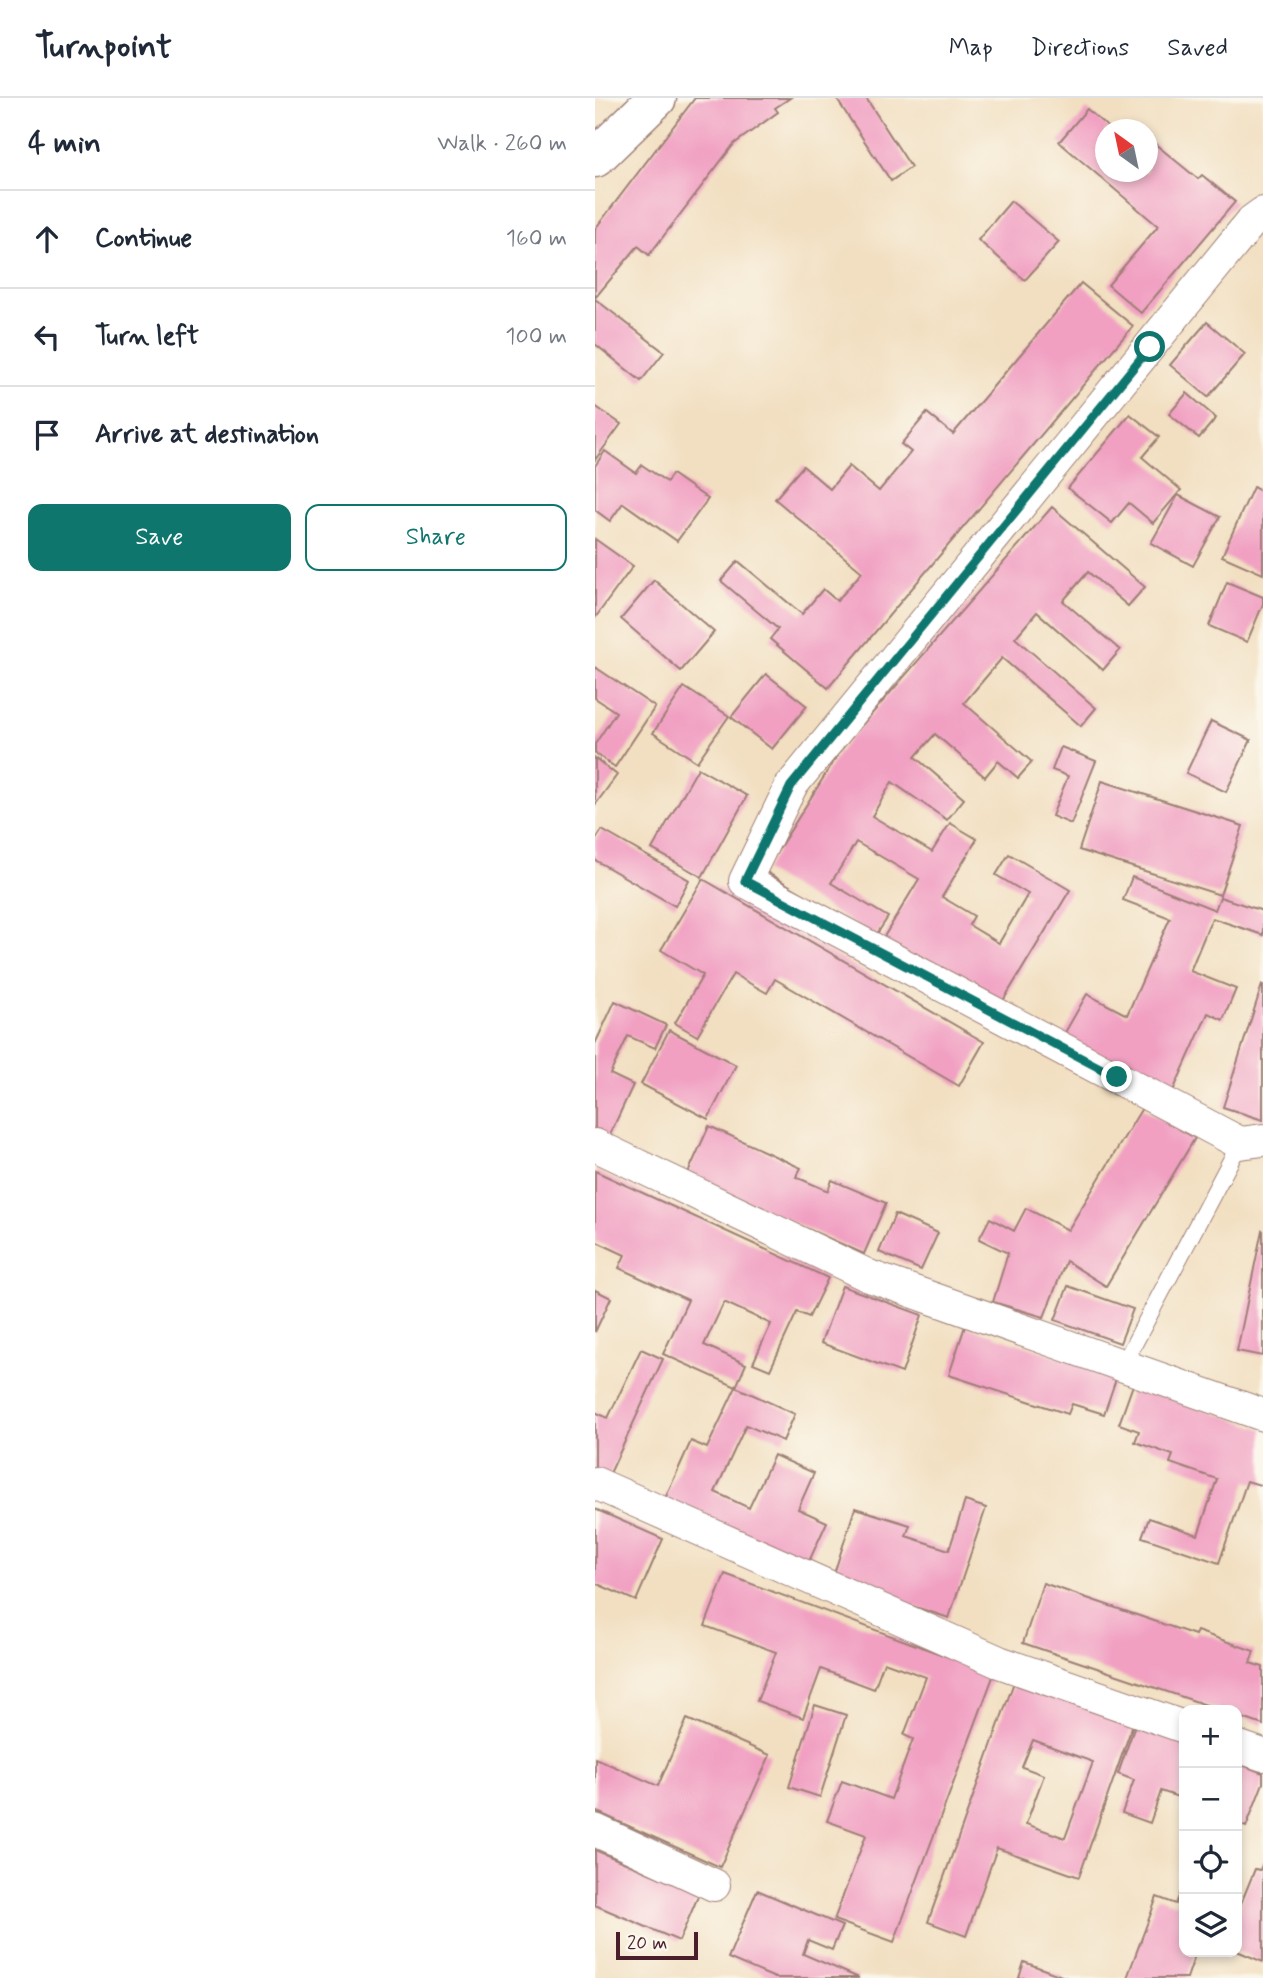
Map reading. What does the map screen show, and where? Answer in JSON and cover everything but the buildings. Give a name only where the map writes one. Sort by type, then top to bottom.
[{"type":"street","points":[[595,158],[657,98]]},
{"type":"street","points":[[1252,1142],[745,881],[791,786],[1252,221],[1263,213]]},
{"type":"street","points":[[595,1145],[869,1276],[1263,1415]]},
{"type":"street","points":[[595,1483],[999,1662],[1179,1725]]},
{"type":"street","points":[[1242,1748],[1263,1755]]},
{"type":"street","points":[[595,1830],[714,1885]]},
{"type":"lane","points":[[1123,1365],[1252,1142]]},
{"type":"route","points":[[1117,1077],[745,881],[791,786],[1150,347]]}]
